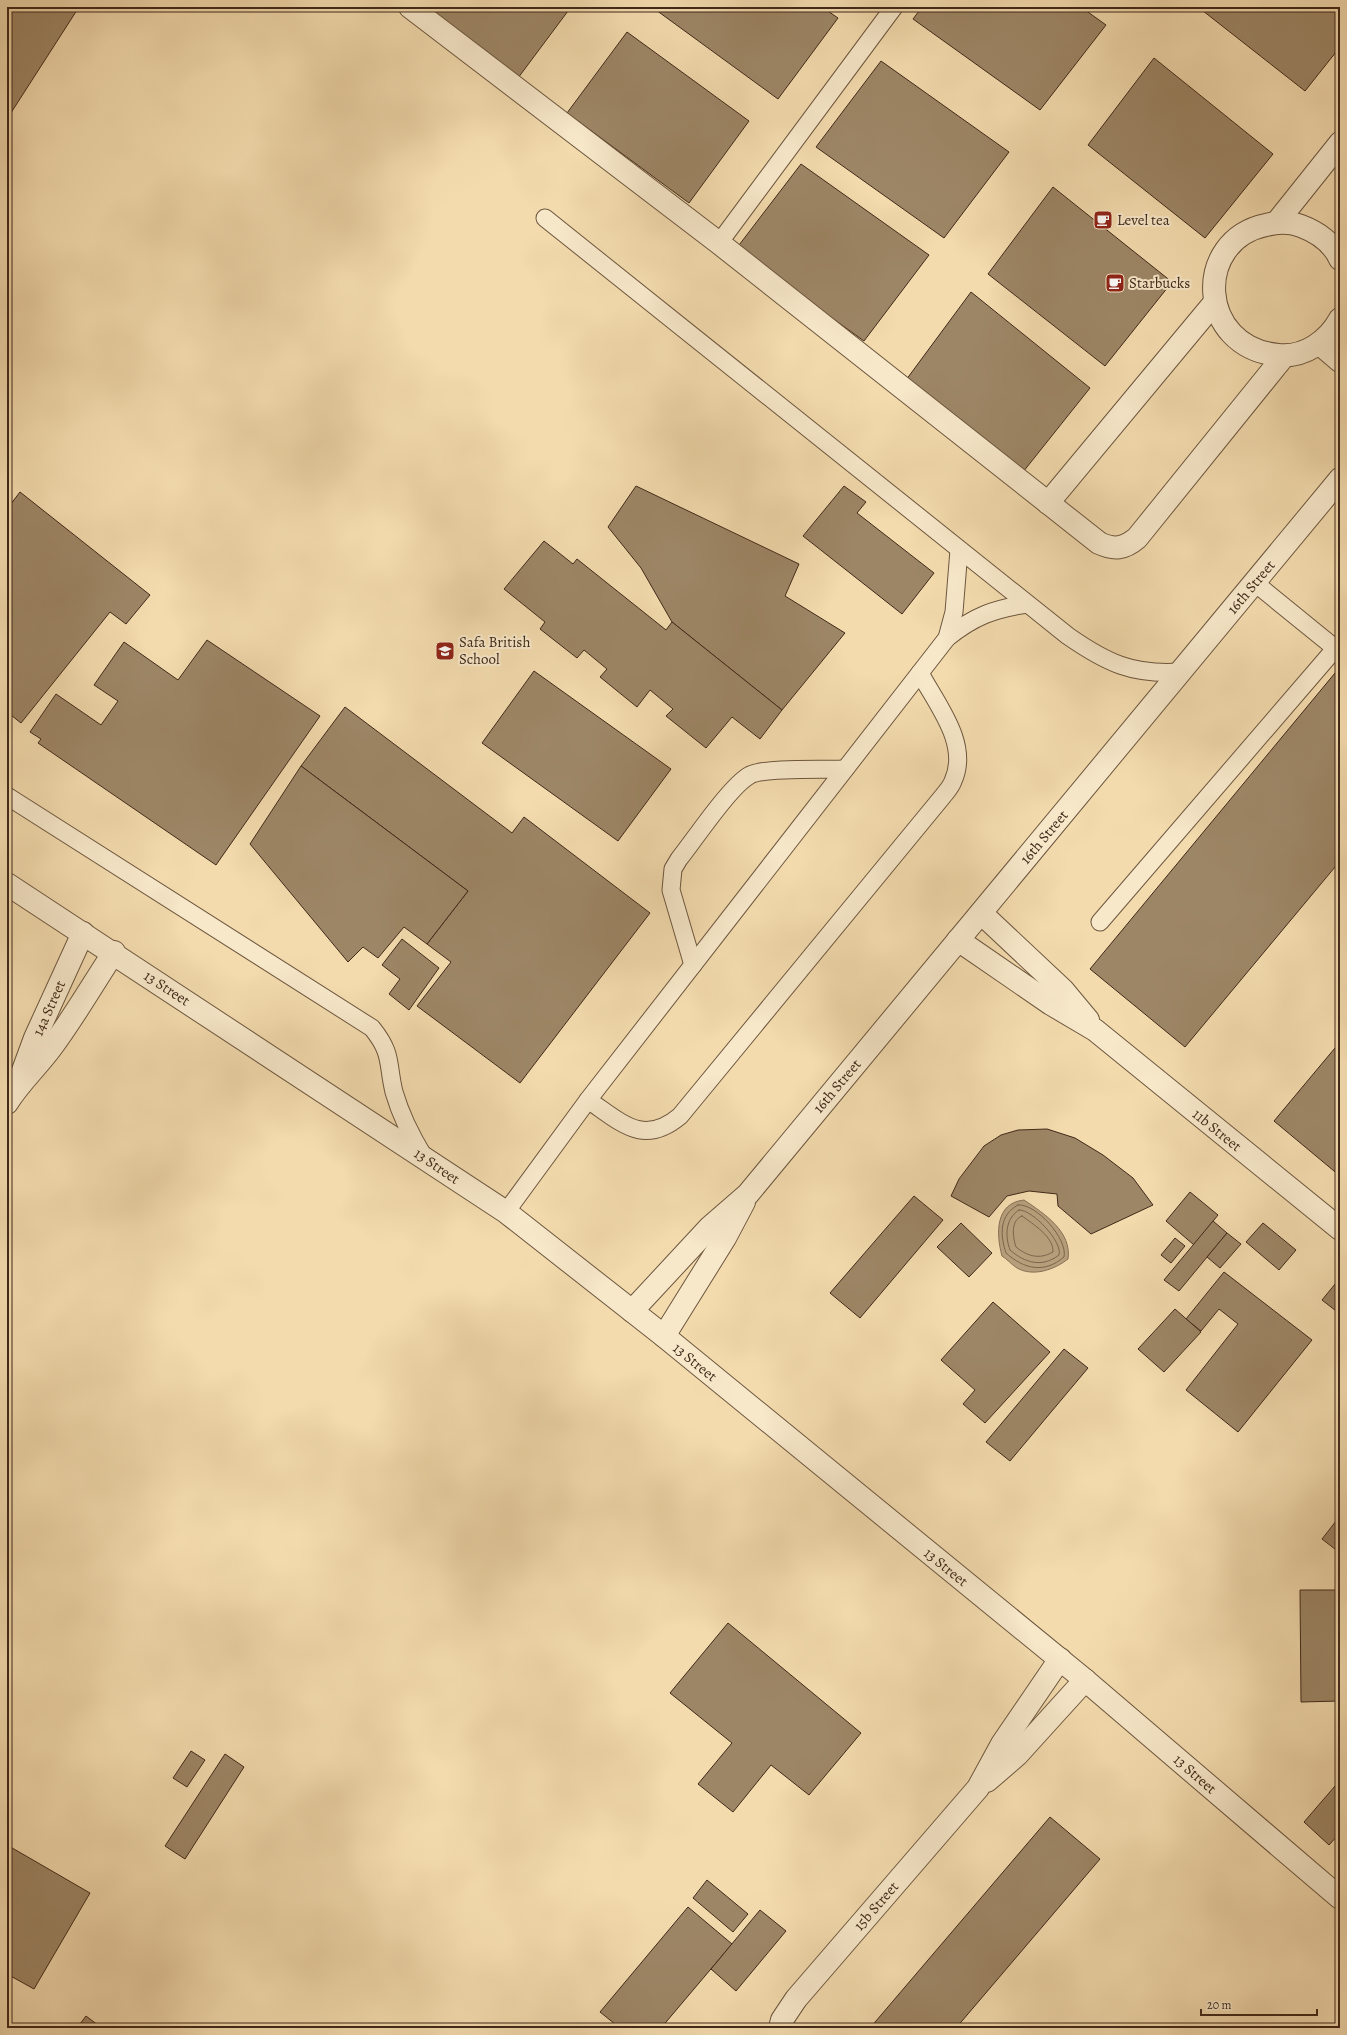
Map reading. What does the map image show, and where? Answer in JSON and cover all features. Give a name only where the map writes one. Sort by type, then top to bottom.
[{"type":"street","points":[[410,7],[719,243],[1099,543],[1114,548],[1129,545],[1137,538],[1284,356]]},
{"type":"street","points":[[1277,222],[1340,144]]},
{"type":"street","points":[[1340,259],[1326,240],[1312,230],[1296,224],[1277,222],[1259,226],[1242,235],[1228,248],[1218,265],[1214,284],[1215,302],[1221,320],[1232,336],[1242,343],[1265,354],[1284,356],[1303,352],[1320,344],[1334,331],[1340,319]]},
{"type":"street","points":[[1048,503],[1215,302]]},
{"type":"street","points":[[1320,344],[1340,361]]},
{"type":"street","name":"16th Street","points":[[632,1311],[710,1227],[748,1194],[1340,479]]},
{"type":"street","name":"13 Street","points":[[7,884],[114,952],[506,1212],[664,1336],[1060,1659],[1340,1898]]},
{"type":"street","name":"11b Street","points":[[981,913],[1063,990],[1095,1030]]},
{"type":"street","name":"14a Street","points":[[13,1094],[35,1038],[83,933]]},
{"type":"street","name":"11b Street","points":[[958,940],[1051,1004],[1095,1030],[1340,1230]]},
{"type":"street","name":"14a Street","points":[[13,1094],[52,1046],[114,952]]},
{"type":"street","name":"16th Street","points":[[664,1336],[725,1238],[748,1194]]},
{"type":"street","name":"15b Street","points":[[780,2028],[782,2020],[796,1999],[978,1788],[1002,1744],[1060,1659]]},
{"type":"street","name":"15b Street","points":[[978,1788],[998,1773],[1017,1755],[1085,1680]]},
{"type":"lane","points":[[719,243],[894,7]]},
{"type":"lane","points":[[545,218],[1068,636],[1090,651],[1112,662],[1134,670],[1157,673],[1180,672]]},
{"type":"lane","points":[[947,638],[954,612],[959,550]]},
{"type":"lane","points":[[1100,922],[1338,645],[1255,583]]},
{"type":"lane","points":[[506,1212],[588,1100],[947,638],[964,624],[983,614],[1027,604]]},
{"type":"lane","points":[[588,1100],[630,1127],[643,1131],[657,1130],[675,1120],[943,796],[953,782],[958,765],[958,747],[951,730],[920,673]]},
{"type":"lane","points":[[693,965],[671,890],[673,869],[688,848],[734,789],[751,775],[762,771],[845,770]]},
{"type":"lane","points":[[7,796],[372,1028],[382,1041],[389,1056],[394,1090],[400,1108],[408,1131],[424,1157]]},
{"type":"water","points":[[1024,1200],[1048,1218],[1066,1240],[1068,1259],[1050,1269],[1036,1272],[1023,1271],[1002,1256],[999,1229],[1003,1213],[1007,1207],[1014,1202]]},
{"type":"building","points":[[7,7],[79,7],[7,119]]},
{"type":"building","points":[[422,7],[571,7],[518,78]]},
{"type":"building","points":[[658,7],[822,7],[838,18],[778,99],[656,10]]},
{"type":"building","points":[[922,7],[1081,7],[1106,25],[1040,110],[913,19]]},
{"type":"building","points":[[1198,7],[1340,7],[1340,47],[1305,91]]},
{"type":"building","points":[[627,32],[749,121],[689,203],[567,113]]},
{"type":"building","points":[[1154,58],[1273,154],[1205,238],[1088,145]]},
{"type":"building","points":[[881,61],[1009,152],[944,238],[816,147]]},
{"type":"building","points":[[801,164],[929,255],[864,341],[736,249]]},
{"type":"building","points":[[1053,187],[1172,282],[1105,366],[988,274]]},
{"type":"building","points":[[971,292],[1090,388],[1023,472],[906,380]]},
{"type":"building","points":[[636,486],[799,564],[785,596],[845,633],[782,710],[672,622],[641,568],[608,527]]},
{"type":"building","points":[[844,486],[866,502],[857,513],[934,573],[902,614],[803,536]]},
{"type":"building","points":[[20,492],[150,595],[126,624],[110,612],[21,723],[7,712],[7,509]]},
{"type":"building","points":[[544,541],[573,564],[577,559],[666,630],[672,622],[782,710],[760,739],[732,717],[706,748],[666,716],[673,709],[650,690],[637,707],[600,677],[607,669],[584,650],[577,658],[540,629],[545,622],[504,589]]},
{"type":"building","points":[[207,640],[320,716],[216,865],[38,743],[41,739],[30,732],[56,694],[101,725],[118,701],[94,685],[124,642],[178,680]]},
{"type":"building","points":[[1340,667],[1340,861],[1185,1047],[1090,969]]},
{"type":"building","points":[[534,671],[671,769],[618,841],[482,743]]},
{"type":"building","points":[[345,707],[512,833],[524,817],[650,913],[520,1083],[417,1006],[451,962],[427,944],[468,891],[301,766]]},
{"type":"building","points":[[301,766],[468,891],[427,944],[404,927],[378,958],[363,947],[348,962],[250,844]]},
{"type":"building","points":[[402,939],[439,968],[409,1010],[389,994],[400,979],[382,965]]},
{"type":"building","points":[[1340,1042],[1340,1176],[1274,1121]]},
{"type":"building","points":[[1047,1129],[1075,1138],[1103,1155],[1133,1178],[1153,1205],[1091,1234],[1058,1206],[1057,1194],[1029,1191],[1007,1196],[989,1217],[951,1196],[959,1179],[984,1146],[1001,1135],[1018,1130]]},
{"type":"building","points":[[1190,1192],[1218,1215],[1194,1245],[1166,1221]]},
{"type":"building","points":[[914,1196],[943,1220],[860,1318],[830,1293]]},
{"type":"building","points":[[1213,1221],[1227,1233],[1179,1291],[1164,1280]]},
{"type":"building","points":[[961,1223],[992,1253],[969,1277],[937,1247]]},
{"type":"building","points":[[1263,1223],[1296,1250],[1279,1270],[1246,1242]]},
{"type":"building","points":[[1227,1233],[1241,1244],[1220,1268],[1207,1257]]},
{"type":"building","points":[[1175,1238],[1185,1246],[1171,1263],[1161,1255]]},
{"type":"building","points":[[1224,1272],[1312,1340],[1238,1432],[1186,1390],[1238,1324],[1219,1309],[1201,1331],[1186,1319]]},
{"type":"building","points":[[1340,1278],[1340,1314],[1322,1300]]},
{"type":"building","points":[[993,1302],[1050,1352],[985,1423],[963,1404],[975,1390],[941,1360]]},
{"type":"building","points":[[1175,1309],[1201,1332],[1164,1372],[1138,1349]]},
{"type":"building","points":[[1064,1349],[1088,1368],[1010,1461],[986,1442]]},
{"type":"building","points":[[1340,1516],[1340,1553],[1322,1539]]},
{"type":"building","points":[[1300,1590],[1340,1590],[1340,1701],[1301,1702]]},
{"type":"building","points":[[728,1623],[861,1733],[809,1795],[771,1765],[733,1812],[698,1784],[732,1743],[670,1693]]},
{"type":"building","points":[[191,1751],[205,1760],[187,1787],[173,1778]]},
{"type":"building","points":[[225,1754],[244,1767],[185,1859],[165,1846]]},
{"type":"building","points":[[1335,1786],[1340,1791],[1340,1833],[1329,1845],[1304,1822]]},
{"type":"building","points":[[1050,1817],[1100,1859],[956,2028],[870,2028]]},
{"type":"building","points":[[7,1845],[90,1893],[34,1989],[7,1974]]},
{"type":"building","points":[[707,1880],[748,1914],[733,1932],[693,1898]]},
{"type":"building","points":[[688,1907],[732,1944],[661,2028],[620,2028],[600,2012]]},
{"type":"building","points":[[760,1910],[786,1931],[736,1991],[711,1969]]},
{"type":"building","points":[[86,2016],[102,2028],[77,2028]]},
{"type":"place","name":"Level tea","points":[[1103,220]]},
{"type":"place","name":"Starbucks","points":[[1115,283]]},
{"type":"place","name":"Safa British School","points":[[445,651]]}]
